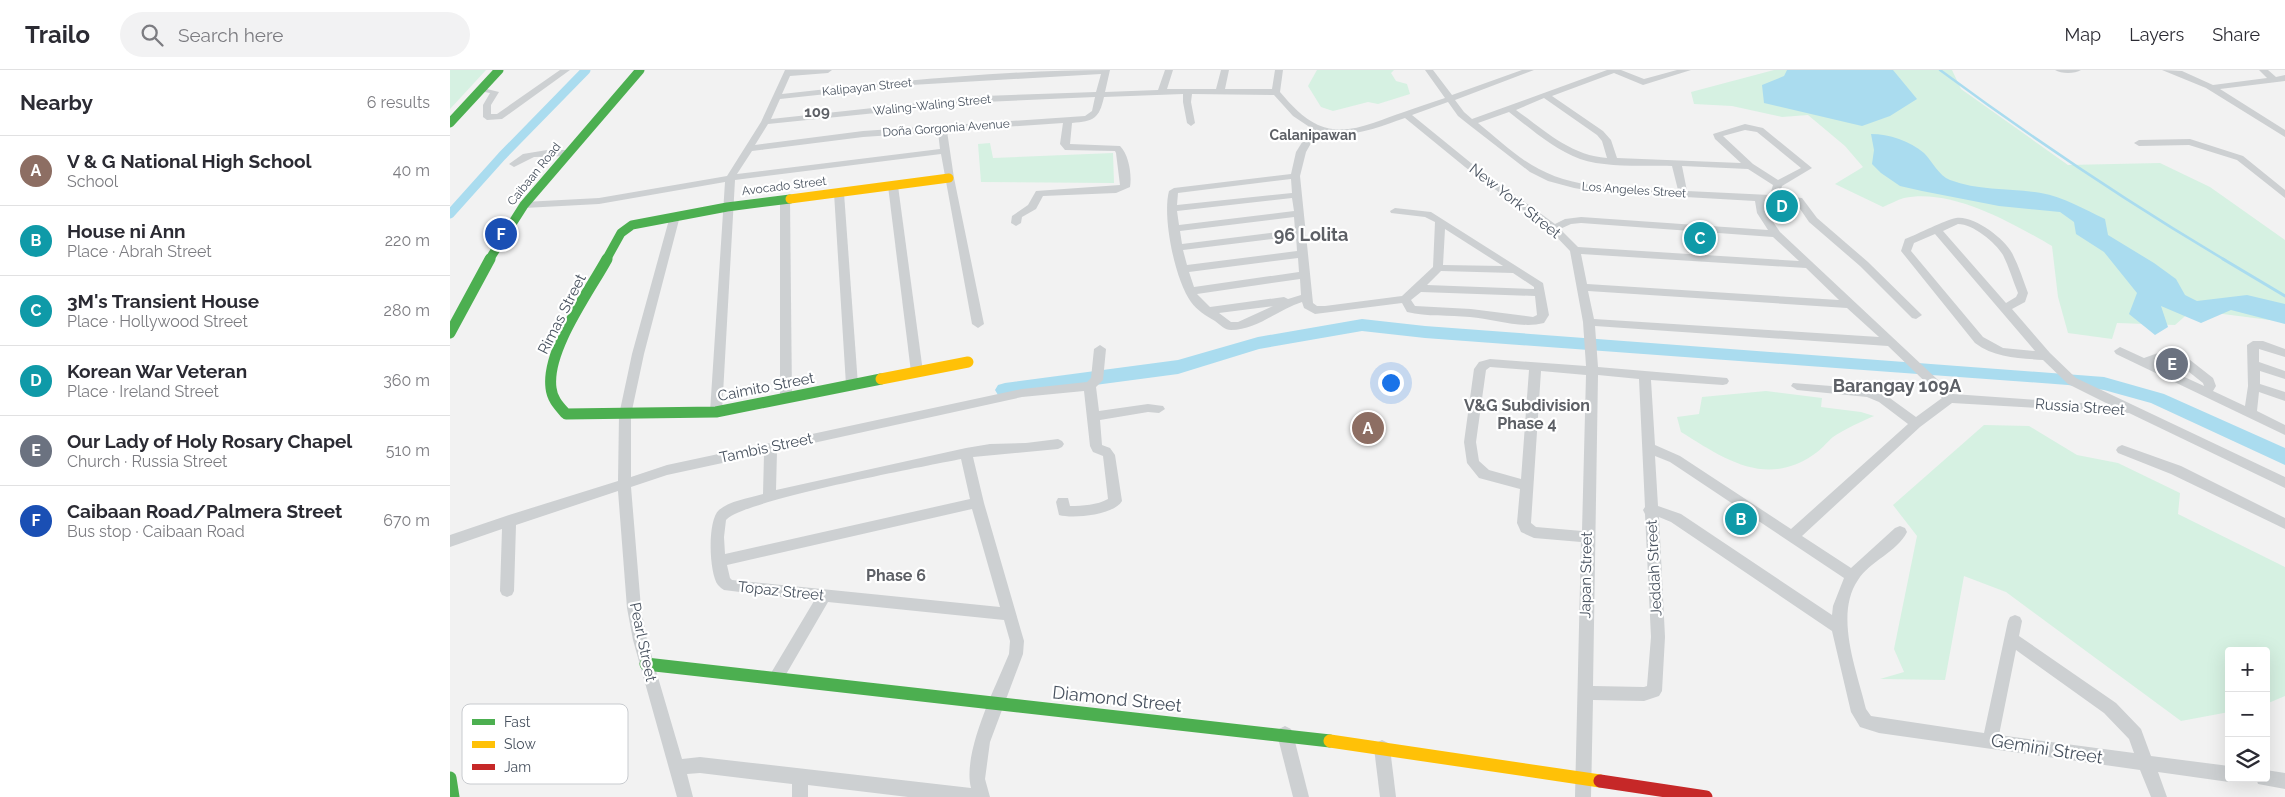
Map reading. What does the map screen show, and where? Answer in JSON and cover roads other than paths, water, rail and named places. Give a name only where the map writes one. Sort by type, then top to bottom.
[{"type":"main road","points":[[450,123],[499,70]]},
{"type":"main road","name":"Caibaan Road","points":[[450,333],[482,272],[524,205],[640,70]]},
{"type":"main road","name":"Avocado Street","points":[[625,229],[632,225],[727,206],[949,178]]},
{"type":"main road","name":"Rimas Street","points":[[566,414],[559,410],[555,404],[551,374],[552,362],[625,229]]},
{"type":"main road","name":"Caimito Street","points":[[566,414],[625,415],[716,412],[968,362]]},
{"type":"main road","name":"Diamond Street","points":[[646,664],[997,704],[1285,734],[1706,797]]},
{"type":"main road","points":[[450,778],[453,797]]},
{"type":"street","points":[[482,89],[495,92],[487,105],[487,117],[499,118],[566,70]]},
{"type":"street","points":[[716,412],[730,178],[751,148],[788,72],[828,70]]},
{"type":"street","name":"Doña Gorgonia Avenue","points":[[751,148],[863,134],[1087,119],[1094,116],[1106,70]]},
{"type":"street","name":"Kalipayan Street","points":[[777,97],[911,82],[1106,70]]},
{"type":"street","points":[[1162,92],[1169,70]]},
{"type":"street","points":[[1220,91],[1225,70]]},
{"type":"street","points":[[1279,70],[1276,92],[1315,128],[1347,133],[1530,70]]},
{"type":"street","name":"Los Angeles Street","points":[[1429,70],[1448,98],[1471,122],[1533,170],[1551,179],[1598,189],[1800,200],[1813,220],[1852,252],[1916,315]]},
{"type":"street","points":[[1496,70],[1508,78]]},
{"type":"street","points":[[1471,122],[1615,70],[1643,82],[1688,70]]},
{"type":"street","points":[[2060,70],[2077,70]]},
{"type":"street","points":[[2166,70],[2176,71],[2210,88],[2284,133]]},
{"type":"street","points":[[2263,70],[2275,80]]},
{"type":"street","points":[[2210,88],[2285,78]]},
{"type":"street","points":[[1188,91],[1187,102],[1191,123]]},
{"type":"street","name":"Waling-Waling Street","points":[[765,122],[984,98],[1188,91],[1276,92]]},
{"type":"street","points":[[1545,95],[1600,133],[1606,140],[1613,161]]},
{"type":"street","points":[[1510,109],[1570,152],[1588,159],[1677,165],[1750,166]]},
{"type":"street","name":"New York Street","points":[[1405,114],[1468,165],[1554,228],[1575,250],[1583,286],[1591,344],[1591,370]]},
{"type":"street","points":[[1016,223],[1017,216],[1032,207],[1039,193],[1116,190],[1125,186],[1124,160],[1120,150],[1068,148],[1065,144],[1068,120]]},
{"type":"street","points":[[2265,122],[2285,122]]},
{"type":"street","points":[[1774,198],[1778,184],[1807,168],[1753,126],[1718,134],[1718,137],[1750,166],[1778,184]]},
{"type":"street","points":[[942,128],[944,151],[978,324]]},
{"type":"street","points":[[1315,128],[1301,152],[1295,176],[1308,305],[1315,310],[1325,310],[1405,299],[1420,288],[1438,268],[1440,221]]},
{"type":"street","points":[[2139,142],[2190,142],[2240,158],[2285,195]]},
{"type":"street","points":[[524,205],[599,201],[730,178],[944,151]]},
{"type":"street","points":[[514,164],[522,156],[532,153],[569,153]]},
{"type":"street","points":[[1677,165],[1683,193]]},
{"type":"street","points":[[1292,299],[1234,327],[1229,326],[1195,299],[1178,248],[1171,195],[1174,190],[1295,176]]},
{"type":"street","points":[[893,186],[917,372]]},
{"type":"street","points":[[840,193],[852,385]]},
{"type":"street","points":[[1172,209],[1296,195]]},
{"type":"street","points":[[1759,198],[1762,213],[1776,234],[1950,398],[1916,424],[1792,536]]},
{"type":"street","points":[[785,199],[786,398]]},
{"type":"street","points":[[1395,211],[1427,214],[1517,270],[1538,285],[1543,315],[1540,320],[1533,321],[1490,315],[1418,310],[1412,309],[1405,299]]},
{"type":"street","points":[[1175,228],[1299,213]]},
{"type":"street","name":"Pearl Street","points":[[675,216],[638,354],[625,415],[626,463],[624,484],[634,608],[646,664],[685,797]]},
{"type":"street","points":[[1554,228],[1570,221],[1581,220],[1776,234]]},
{"type":"street","points":[[2006,308],[2021,299],[2024,293],[2007,253],[1992,238],[1972,224],[1956,220],[1909,242],[1906,251],[1979,340],[1988,348],[1999,352],[2046,356]]},
{"type":"street","points":[[1937,230],[2046,356],[2072,381],[2132,411]]},
{"type":"street","points":[[1178,248],[1300,232]]},
{"type":"street","points":[[1575,250],[1807,265]]},
{"type":"street","points":[[1184,269],[1302,254]]},
{"type":"street","points":[[1438,268],[1517,270]]},
{"type":"street","points":[[1191,291],[1304,275]]},
{"type":"street","points":[[1583,286],[1849,304]]},
{"type":"street","points":[[1420,288],[1539,293]]},
{"type":"street","points":[[1209,311],[1306,297]]},
{"type":"street","points":[[1588,322],[1890,342]]},
{"type":"street","points":[[2250,414],[2254,386],[2253,345],[2256,344],[2285,353]]},
{"type":"street","points":[[1063,502],[1064,511],[1070,512],[1106,506],[1115,501],[1109,454],[1106,451],[1097,449],[1096,446],[1095,416],[1090,386],[1097,380],[1100,349]]},
{"type":"street","points":[[2120,351],[2285,430]]},
{"type":"street","points":[[2144,362],[2172,352],[2209,381],[2210,386],[2205,393]]},
{"type":"street","points":[[1526,485],[1484,474],[1473,463],[1470,442],[1480,369],[1483,365],[1490,363],[1723,381]]},
{"type":"street","points":[[2254,364],[2285,375]]},
{"type":"street","points":[[1535,366],[1524,517],[1526,528],[1534,532],[1587,537]]},
{"type":"street","name":"Japan Street","points":[[1583,797],[1591,370]]},
{"type":"street","name":"Jeddah Street","points":[[1585,694],[1644,694],[1654,691],[1658,637],[1650,510],[1645,375]]},
{"type":"street","name":"Tambis Street","points":[[450,541],[509,520],[667,470],[1022,394],[1090,386]]},
{"type":"street","points":[[1797,386],[1868,393],[1883,399],[1916,424]]},
{"type":"street","points":[[2254,386],[2285,397]]},
{"type":"street","points":[[2095,408],[2098,403],[2096,394]]},
{"type":"street","name":"Russia Street","points":[[1950,398],[2132,411],[2285,483]]},
{"type":"street","points":[[1095,416],[1148,408],[1159,409]]},
{"type":"street","name":"Topaz Street","points":[[1010,614],[729,586],[723,582],[719,561],[718,523],[723,514],[730,509],[769,498],[966,453],[990,449],[1026,448],[1058,444]]},
{"type":"street","points":[[1648,447],[1675,459],[1852,576]]},
{"type":"street","points":[[769,498],[771,448]]},
{"type":"street","points":[[2122,450],[2176,470],[2285,524]]},
{"type":"street","points":[[966,453],[977,503],[1017,641],[1016,654],[982,742],[977,778],[982,797]]},
{"type":"street","points":[[719,561],[977,503]]},
{"type":"street","points":[[1650,510],[1666,513],[1676,518],[1839,627]]},
{"type":"street","points":[[507,591],[509,520]]},
{"type":"street","points":[[1839,627],[1840,606],[1852,576],[1900,532]]},
{"type":"street","points":[[776,678],[824,596]]},
{"type":"street","points":[[1990,740],[2012,640],[2014,621]]},
{"type":"street","name":"Gemini Street","points":[[1839,627],[1855,698],[1859,712],[1866,722],[1879,726],[2225,774]]},
{"type":"street","points":[[2012,640],[2110,708],[2124,720],[2135,734],[2159,797]]},
{"type":"street","points":[[1285,734],[1301,797]]},
{"type":"street","points":[[1382,748],[1388,797]]},
{"type":"street","points":[[676,767],[700,765],[978,797]]},
{"type":"street","points":[[800,777],[800,797]]},
{"type":"street","points":[[2270,779],[2285,781]]},
{"type":"water","points":[[1787,70],[1893,70],[1917,99],[1890,116],[1862,126],[1764,103],[1762,85],[1784,76]]},
{"type":"water","points":[[1871,134],[1892,137],[1912,145],[1924,153],[1946,178],[1961,184],[1984,188],[2030,191],[2057,197],[2073,204],[2105,219],[2108,235],[2176,279],[2185,295],[2197,301],[2247,295],[2285,304],[2285,324],[2231,310],[2201,323],[2161,306],[2168,327],[2155,335],[2129,314],[2137,293],[2104,252],[2076,234],[2074,222],[2060,212],[1999,206],[1900,186],[1881,173],[1872,164],[1874,150]]},
{"type":"waterway","points":[[450,214],[502,156],[586,70]]},
{"type":"waterway","points":[[1940,70],[2080,169],[2225,260]]},
{"type":"waterway","points":[[2223,259],[2285,296]]},
{"type":"waterway","points":[[1005,390],[1178,367],[1258,343],[1362,325],[1425,332],[1911,368]]},
{"type":"waterway","points":[[1924,369],[2064,379]]},
{"type":"waterway","points":[[2075,380],[2131,390],[2157,399],[2208,420],[2285,457]]},
{"type":"place","name":"Korean War Veteran","points":[[1782,206]]},
{"type":"place","name":"Caibaan Road/Palmera Street","points":[[501,234]]},
{"type":"place","name":"3M's Transient House","points":[[1700,238]]},
{"type":"place","name":"Our Lady of Holy Rosary Chapel","points":[[2172,364]]},
{"type":"place","name":"V & G National High School","points":[[1368,428]]},
{"type":"place","name":"House ni Ann","points":[[1741,519]]},
{"type":"district","name":"109","points":[[817,112]]},
{"type":"district","name":"Calanipawan","points":[[1313,135]]},
{"type":"district","name":"96 Lolita","points":[[1311,235]]},
{"type":"district","name":"Barangay 109A","points":[[1897,386]]},
{"type":"district","name":"V&G Subdivision Phase 4","points":[[1527,414]]},
{"type":"district","name":"Phase 6","points":[[896,575]]}]
